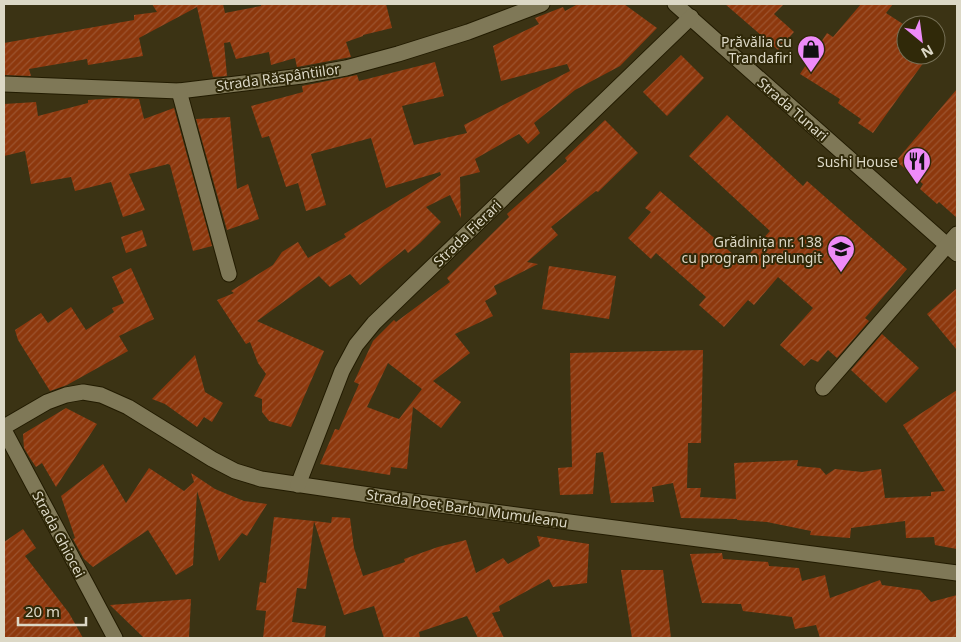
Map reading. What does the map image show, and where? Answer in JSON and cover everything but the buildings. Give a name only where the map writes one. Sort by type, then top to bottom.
[{"type":"street","name":"Strada Răspântiilor","points":[[4,84],[179,91],[302,76],[346,68],[468,32],[542,4]]},
{"type":"street","name":"Strada Tunari","points":[[675,4],[954,244]]},
{"type":"street","name":"Strada Fierari","points":[[298,485],[342,371],[356,345],[374,322],[691,17]]},
{"type":"street","points":[[179,91],[229,274]]},
{"type":"street","points":[[823,388],[954,244]]},
{"type":"street","name":"Strada Poet Barbu Mumuleanu","points":[[4,428],[47,402],[66,395],[83,392],[101,394],[128,407],[234,471],[261,479],[957,573]]},
{"type":"street","name":"Strada Ghiocei","points":[[4,428],[115,638]]},
{"type":"place","name":"Prăvălia cu Trandafiri","points":[[811,73]]},
{"type":"place","name":"Sushi House","points":[[917,185]]},
{"type":"place","name":"Grădinița nr. 138 cu program prelungit","points":[[841,273]]}]
